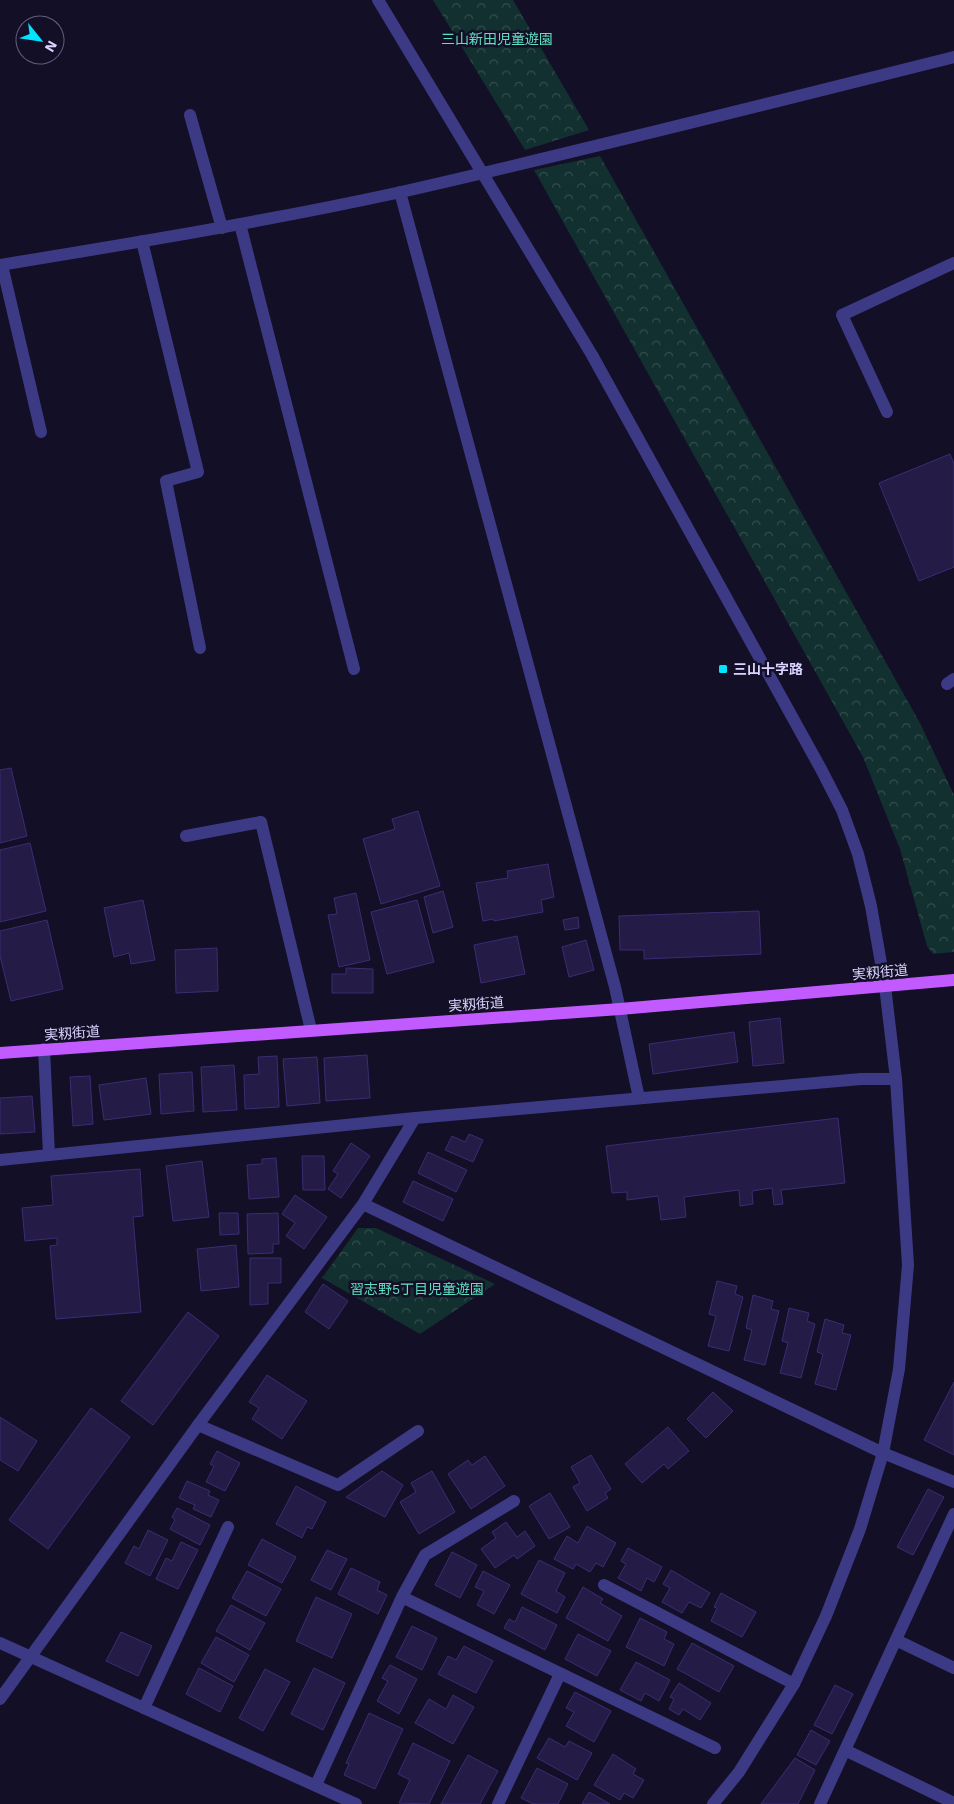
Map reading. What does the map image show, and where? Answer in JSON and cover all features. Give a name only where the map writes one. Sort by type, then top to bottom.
[{"type":"main road","name":"実籾街道","points":[[0,1053],[620,1009],[954,980]]},
{"type":"street","points":[[378,0],[592,355],[709,564],[838,802],[858,854],[871,906],[885,986],[896,1079],[908,1265],[899,1368],[883,1453],[860,1529],[826,1616],[794,1684],[739,1772],[713,1804]]},
{"type":"street","points":[[41,432],[1,265],[222,228],[400,192],[954,57]]},
{"type":"street","points":[[190,115],[222,228]]},
{"type":"street","points":[[400,192],[620,1009],[640,1098]]},
{"type":"street","points":[[240,224],[354,669]]},
{"type":"street","points":[[142,241],[198,472],[166,481],[200,648]]},
{"type":"street","points":[[887,412],[842,315],[954,263]]},
{"type":"street","points":[[186,836],[261,822],[311,1030]]},
{"type":"street","points":[[44,1050],[49,1155]]},
{"type":"street","points":[[0,1160],[415,1118],[861,1079],[896,1079]]},
{"type":"street","points":[[0,1699],[198,1425],[363,1204],[415,1118]]},
{"type":"street","points":[[363,1204],[883,1453],[954,1482]]},
{"type":"street","points":[[198,1425],[338,1485],[418,1432]]},
{"type":"street","points":[[316,1785],[402,1597],[425,1555],[514,1501]]},
{"type":"street","points":[[820,1804],[954,1514]]},
{"type":"street","points":[[144,1708],[228,1527]]},
{"type":"street","points":[[604,1585],[794,1684]]},
{"type":"street","points":[[402,1597],[715,1748]]},
{"type":"street","points":[[896,1640],[954,1668]]},
{"type":"street","points":[[0,1643],[356,1804]]},
{"type":"street","points":[[498,1804],[560,1674]]},
{"type":"street","points":[[845,1750],[954,1803]]},
{"type":"green space","name":"三山新田児童遊園","points":[[433,0],[513,0],[589,130],[525,150]]},
{"type":"green space","points":[[600,156],[920,723],[954,795],[954,952],[933,954],[927,946],[900,849],[863,757],[534,170]]},
{"type":"green space","name":"習志野5丁目児童遊園","points":[[358,1228],[376,1228],[495,1284],[420,1334],[322,1278]]},
{"type":"building","points":[[950,454],[954,464],[954,567],[919,581],[879,483]]},
{"type":"building","points":[[11,768],[27,836],[0,843],[0,770]]},
{"type":"building","points":[[418,811],[440,886],[381,904],[363,839],[395,829],[392,819]]},
{"type":"building","points":[[30,843],[46,911],[0,922],[0,850]]},
{"type":"building","points":[[548,864],[554,897],[541,900],[543,912],[494,921],[493,919],[483,921],[476,883],[508,878],[507,871]]},
{"type":"building","points":[[443,891],[453,927],[433,933],[424,897]]},
{"type":"building","points":[[356,893],[370,960],[339,967],[328,915],[337,914],[334,898]]},
{"type":"building","points":[[143,900],[155,960],[131,964],[129,953],[114,957],[104,908]]},
{"type":"building","points":[[417,900],[434,962],[387,974],[371,912]]},
{"type":"building","points":[[759,911],[761,954],[644,959],[644,950],[620,950],[619,916]]},
{"type":"building","points":[[578,917],[579,928],[565,930],[563,920]]},
{"type":"building","points":[[47,920],[63,989],[11,1001],[0,956],[0,931]]},
{"type":"building","points":[[517,936],[525,974],[481,983],[474,945]]},
{"type":"building","points":[[586,940],[594,970],[569,977],[562,947]]},
{"type":"building","points":[[217,948],[218,991],[176,993],[175,950]]},
{"type":"building","points":[[346,968],[373,969],[373,993],[332,993],[332,974],[346,974]]},
{"type":"building","points":[[780,1018],[784,1063],[753,1066],[749,1022]]},
{"type":"building","points":[[734,1032],[738,1062],[653,1074],[649,1044]]},
{"type":"building","points":[[367,1055],[370,1098],[326,1101],[324,1058]]},
{"type":"building","points":[[277,1056],[279,1107],[245,1109],[244,1075],[259,1074],[258,1057]]},
{"type":"building","points":[[317,1057],[320,1103],[287,1106],[283,1059]]},
{"type":"building","points":[[234,1065],[237,1110],[203,1112],[201,1067]]},
{"type":"building","points":[[192,1072],[194,1111],[161,1114],[159,1074]]},
{"type":"building","points":[[90,1076],[93,1124],[73,1126],[70,1077]]},
{"type":"building","points":[[146,1078],[151,1114],[104,1120],[99,1085]]},
{"type":"building","points":[[32,1096],[35,1132],[0,1134],[0,1098]]},
{"type":"building","points":[[838,1118],[845,1183],[781,1190],[783,1204],[774,1205],[772,1188],[752,1191],[753,1204],[740,1206],[739,1190],[684,1197],[686,1217],[661,1220],[658,1196],[627,1200],[627,1192],[612,1193],[606,1146]]},
{"type":"building","points":[[469,1134],[483,1140],[473,1162],[445,1150],[452,1136],[465,1142]]},
{"type":"building","points":[[351,1143],[370,1156],[341,1198],[328,1189],[338,1174],[333,1171]]},
{"type":"building","points":[[428,1152],[467,1170],[456,1192],[418,1173]]},
{"type":"building","points":[[302,1156],[324,1156],[325,1190],[303,1190]]},
{"type":"building","points":[[276,1158],[279,1197],[249,1199],[247,1165],[262,1164],[262,1159]]},
{"type":"building","points":[[202,1161],[209,1217],[173,1221],[166,1166]]},
{"type":"building","points":[[140,1169],[143,1216],[133,1217],[141,1312],[56,1319],[50,1246],[57,1245],[57,1238],[25,1241],[22,1208],[53,1205],[51,1176]]},
{"type":"building","points":[[413,1181],[453,1199],[443,1221],[403,1202]]},
{"type":"building","points":[[295,1195],[327,1217],[304,1249],[286,1236],[295,1223],[282,1214]]},
{"type":"building","points":[[219,1213],[238,1213],[239,1234],[220,1235]]},
{"type":"building","points":[[278,1213],[279,1244],[273,1244],[273,1253],[248,1254],[247,1214]]},
{"type":"building","points":[[236,1245],[239,1287],[201,1291],[197,1249]]},
{"type":"building","points":[[250,1258],[281,1258],[281,1283],[268,1283],[268,1304],[250,1305]]},
{"type":"building","points":[[717,1281],[737,1286],[735,1294],[743,1297],[729,1351],[708,1346],[716,1316],[709,1314]]},
{"type":"building","points":[[323,1284],[348,1301],[329,1329],[305,1312]]},
{"type":"building","points":[[753,1295],[773,1301],[771,1309],[779,1311],[765,1365],[744,1360],[752,1330],[746,1328]]},
{"type":"building","points":[[789,1308],[809,1313],[807,1321],[815,1324],[801,1378],[780,1373],[788,1343],[782,1341]]},
{"type":"building","points":[[188,1312],[219,1336],[153,1425],[121,1401]]},
{"type":"building","points":[[825,1319],[844,1325],[842,1333],[851,1335],[836,1390],[815,1384],[823,1354],[817,1352]]},
{"type":"building","points":[[267,1375],[307,1401],[282,1439],[252,1419],[259,1408],[249,1402]]},
{"type":"building","points":[[954,1382],[954,1455],[924,1440]]},
{"type":"building","points":[[713,1392],[733,1411],[706,1438],[687,1419]]},
{"type":"building","points":[[91,1408],[130,1437],[48,1549],[9,1520]]},
{"type":"building","points":[[0,1417],[37,1441],[18,1471],[0,1460]]},
{"type":"building","points":[[668,1427],[689,1451],[668,1469],[664,1464],[642,1483],[625,1464]]},
{"type":"building","points":[[217,1451],[240,1463],[225,1491],[206,1482],[214,1466],[210,1464]]},
{"type":"building","points":[[591,1455],[611,1489],[605,1493],[608,1498],[587,1511],[573,1487],[580,1483],[571,1467]]},
{"type":"building","points":[[485,1456],[505,1486],[471,1509],[448,1474],[468,1460],[472,1465]]},
{"type":"building","points":[[382,1471],[403,1485],[385,1517],[346,1497]]},
{"type":"building","points":[[432,1471],[455,1512],[419,1534],[400,1502],[416,1492],[411,1483]]},
{"type":"building","points":[[187,1481],[210,1491],[208,1495],[219,1500],[211,1517],[193,1509],[195,1505],[179,1498]]},
{"type":"building","points":[[296,1486],[326,1502],[312,1529],[307,1527],[302,1538],[276,1524]]},
{"type":"building","points":[[928,1489],[944,1497],[913,1555],[897,1547]]},
{"type":"building","points":[[550,1493],[570,1527],[549,1539],[529,1506]]},
{"type":"building","points":[[177,1508],[210,1525],[200,1545],[170,1529],[175,1520],[172,1517]]},
{"type":"building","points":[[506,1522],[517,1537],[525,1531],[535,1546],[517,1559],[514,1555],[495,1568],[481,1549],[496,1538],[492,1532]]},
{"type":"building","points":[[587,1526],[616,1543],[603,1567],[596,1563],[590,1572],[576,1564],[573,1569],[554,1559],[567,1536],[578,1543]]},
{"type":"building","points":[[148,1530],[168,1540],[150,1576],[125,1563],[134,1546],[139,1549]]},
{"type":"building","points":[[262,1539],[296,1557],[282,1583],[248,1565]]},
{"type":"building","points":[[181,1542],[198,1550],[178,1589],[156,1579],[166,1558],[172,1561]]},
{"type":"building","points":[[628,1548],[662,1567],[654,1582],[647,1578],[641,1591],[618,1578],[626,1564],[621,1561]]},
{"type":"building","points":[[327,1550],[347,1559],[331,1590],[311,1580]]},
{"type":"building","points":[[452,1552],[477,1565],[460,1598],[435,1585]]},
{"type":"building","points":[[539,1560],[565,1573],[556,1591],[565,1597],[557,1613],[521,1594]]},
{"type":"building","points":[[351,1568],[380,1582],[377,1590],[387,1595],[378,1614],[338,1594]]},
{"type":"building","points":[[671,1570],[710,1593],[701,1608],[689,1602],[682,1613],[662,1602],[670,1588],[663,1584]]},
{"type":"building","points":[[247,1571],[281,1589],[266,1616],[232,1598]]},
{"type":"building","points":[[483,1571],[510,1585],[494,1614],[477,1605],[484,1591],[475,1587]]},
{"type":"building","points":[[583,1587],[603,1599],[600,1603],[622,1616],[608,1641],[566,1618]]},
{"type":"building","points":[[721,1593],[756,1612],[742,1637],[711,1621],[717,1608],[714,1607]]},
{"type":"building","points":[[316,1597],[352,1614],[332,1658],[296,1641]]},
{"type":"building","points":[[231,1605],[265,1623],[250,1650],[216,1631]]},
{"type":"building","points":[[522,1607],[557,1625],[545,1650],[504,1628],[509,1619],[515,1622]]},
{"type":"building","points":[[640,1618],[667,1632],[664,1639],[674,1644],[664,1666],[626,1647]]},
{"type":"building","points":[[412,1626],[437,1638],[422,1670],[396,1657]]},
{"type":"building","points":[[121,1632],[152,1646],[138,1676],[106,1661]]},
{"type":"building","points":[[578,1634],[611,1651],[597,1676],[565,1659]]},
{"type":"building","points":[[216,1637],[249,1655],[234,1682],[201,1663]]},
{"type":"building","points":[[692,1643],[734,1666],[719,1692],[677,1669]]},
{"type":"building","points":[[464,1646],[493,1661],[476,1693],[438,1674],[448,1656],[456,1660]]},
{"type":"building","points":[[636,1662],[670,1680],[659,1701],[645,1693],[641,1701],[620,1690]]},
{"type":"building","points":[[390,1665],[417,1679],[399,1714],[377,1701],[388,1681],[382,1678]]},
{"type":"building","points":[[199,1668],[233,1686],[220,1712],[186,1694]]},
{"type":"building","points":[[314,1668],[345,1683],[323,1730],[291,1714]]},
{"type":"building","points":[[265,1669],[290,1682],[263,1731],[239,1718]]},
{"type":"building","points":[[679,1683],[711,1703],[700,1720],[683,1709],[679,1715],[669,1709],[674,1699],[670,1697]]},
{"type":"building","points":[[835,1685],[853,1694],[832,1734],[814,1725]]},
{"type":"building","points":[[575,1692],[611,1711],[594,1742],[566,1726],[574,1712],[566,1708]]},
{"type":"building","points":[[453,1695],[474,1707],[453,1744],[415,1723],[429,1699],[446,1709]]},
{"type":"building","points":[[369,1713],[403,1729],[375,1789],[344,1775],[349,1764],[346,1763]]},
{"type":"building","points":[[811,1730],[830,1741],[816,1765],[797,1755]]},
{"type":"building","points":[[549,1738],[565,1747],[569,1741],[592,1753],[577,1780],[537,1758]]},
{"type":"building","points":[[413,1743],[450,1761],[429,1804],[399,1803],[410,1780],[398,1774]]},
{"type":"building","points":[[613,1754],[636,1769],[633,1774],[644,1780],[633,1798],[624,1793],[620,1800],[594,1785]]},
{"type":"building","points":[[468,1755],[498,1771],[480,1804],[441,1804]]},
{"type":"building","points":[[795,1758],[815,1770],[798,1804],[761,1804]]},
{"type":"building","points":[[537,1768],[568,1784],[558,1804],[533,1804],[521,1798]]},
{"type":"building","points":[[589,1792],[610,1804],[582,1804]]},
{"type":"place","name":"三山十字路","points":[[723,669]]}]
